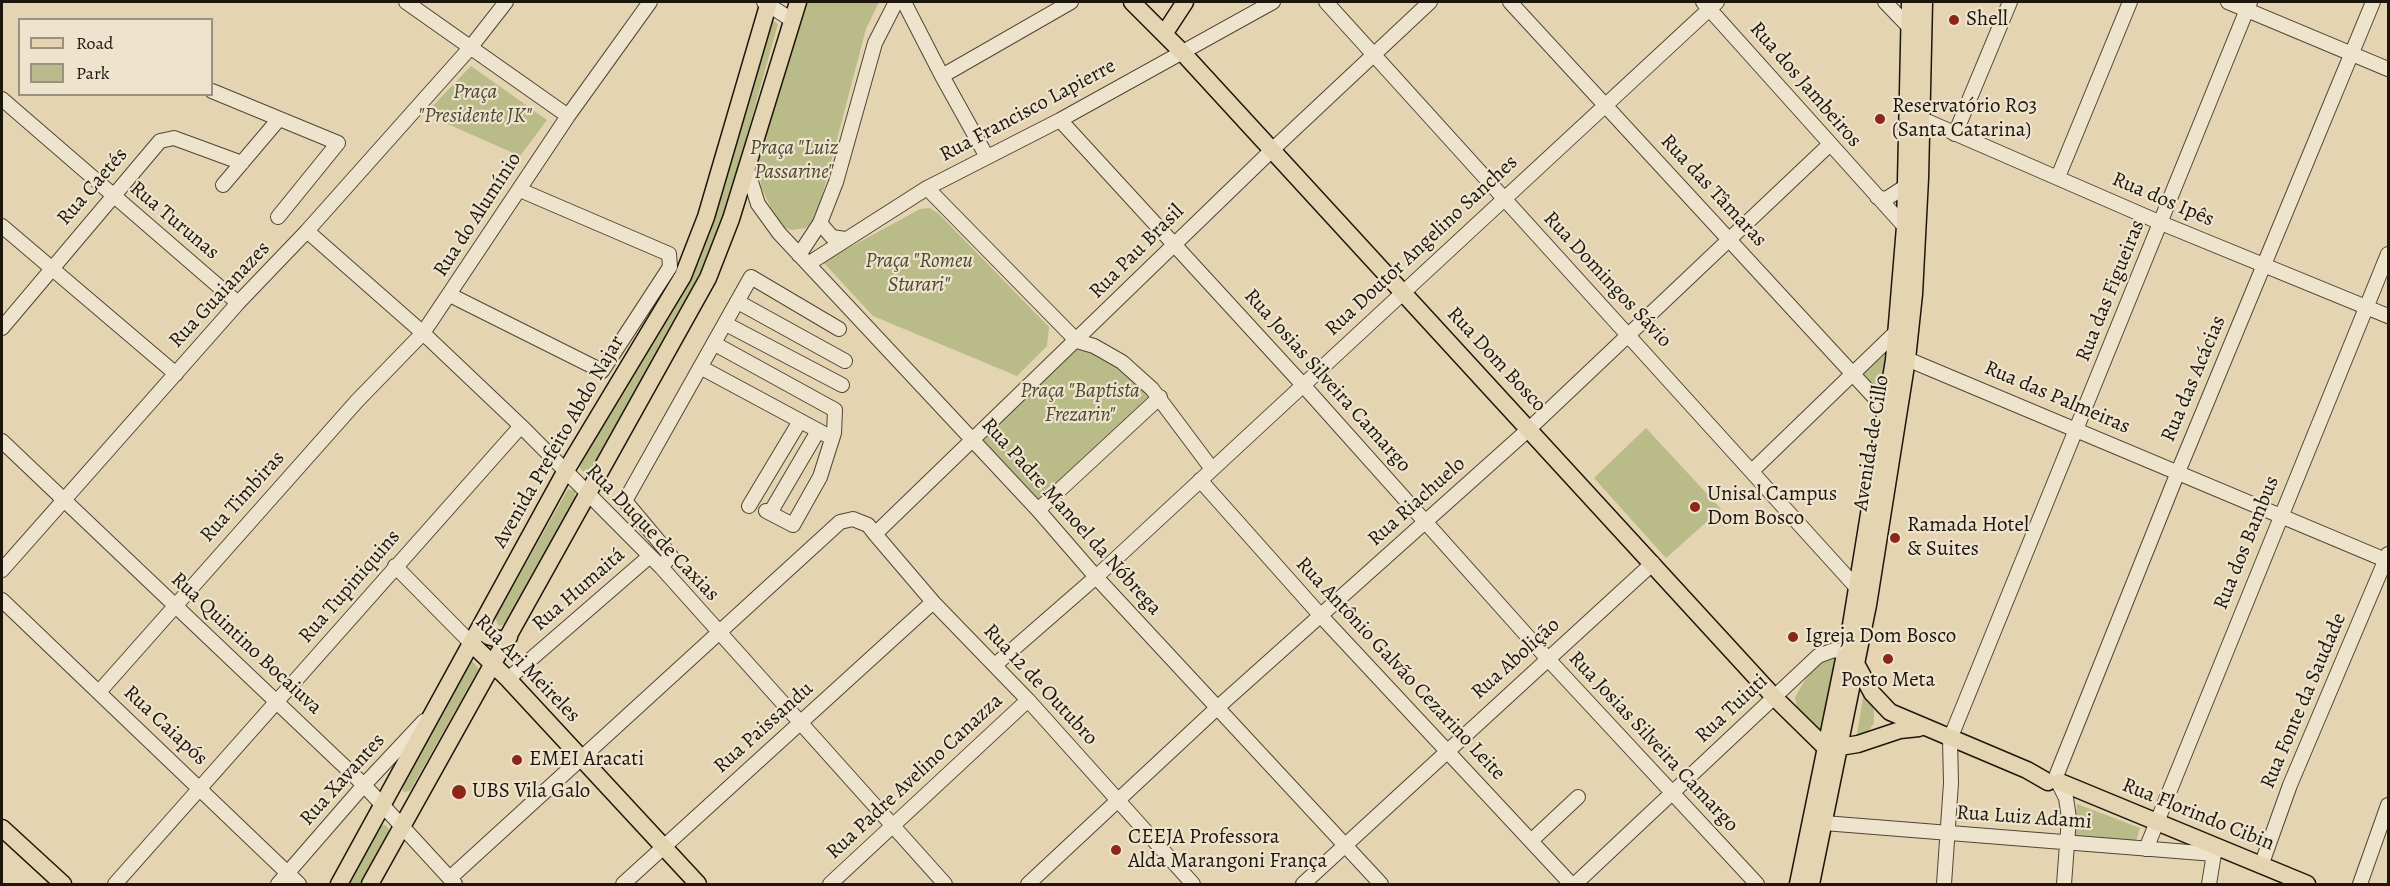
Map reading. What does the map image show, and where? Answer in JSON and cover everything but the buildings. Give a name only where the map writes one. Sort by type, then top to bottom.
[{"type":"main road","name":"Avenida Prefeito Abdo Najar","points":[[339,885],[565,472],[683,276],[696,248],[767,2]]},
{"type":"main road","points":[[370,885],[467,715],[586,494],[708,278],[720,253],[798,2]]},
{"type":"main road","name":"Rua Dom Bosco","points":[[1132,2],[1182,52],[1775,698],[1832,749]]},
{"type":"main road","points":[[1164,34],[1185,2]]},
{"type":"main road","name":"Avenida de Cillo","points":[[1851,656],[1857,588],[1896,333],[1905,226],[1910,2]]},
{"type":"main road","name":"Avenida de Cillo","points":[[1798,885],[1832,749],[1891,470],[1907,359],[1914,294],[1922,119],[1924,2]]},
{"type":"main road","points":[[482,623],[488,636],[502,640],[509,637]]},
{"type":"main road","name":"Rua Ari Meireles","points":[[471,643],[508,679],[698,885]]},
{"type":"main road","name":"Rua Florindo Cibin","points":[[1851,656],[1872,693],[1890,712],[1923,728],[2156,822],[2214,850],[2307,885]]},
{"type":"main road","points":[[467,715],[486,695],[508,679]]},
{"type":"main road","points":[[1863,743],[1876,732],[1880,725],[1879,707],[1872,693]]},
{"type":"main road","points":[[1832,749],[1863,743],[1900,730],[1923,728]]},
{"type":"main road","name":"Avenida de Cillo","points":[[1811,885],[1824,823],[1832,749]]},
{"type":"main road","points":[[3,832],[63,885]]},
{"type":"street","points":[[406,2],[568,116]]},
{"type":"street","name":"Rua Guaianazes","points":[[2,570],[238,303],[307,231],[471,48],[507,2]]},
{"type":"street","name":"Rua do Alumínio","points":[[423,333],[568,116],[650,2]]},
{"type":"street","points":[[767,2],[792,20]]},
{"type":"street","points":[[803,260],[836,182],[875,43],[896,2]]},
{"type":"street","points":[[904,2],[987,157]]},
{"type":"street","points":[[942,76],[1071,2]]},
{"type":"street","name":"Rua Francisco Lapierre","points":[[803,260],[845,239],[927,188],[1060,120],[1273,2]]},
{"type":"street","name":"Rua Domingos Sávio","points":[[1326,2],[1502,199],[1630,335],[1857,588]]},
{"type":"street","name":"Rua Pau Brasil","points":[[875,534],[1272,150],[1430,2]]},
{"type":"street","name":"Rua das Tâmaras","points":[[1510,2],[1886,410]]},
{"type":"street","points":[[1885,2],[1909,27]]},
{"type":"street","points":[[1955,134],[2010,2]]},
{"type":"street","points":[[2058,177],[2130,2]]},
{"type":"street","points":[[2228,2],[2249,5],[2388,69]]},
{"type":"street","name":"Rua das Acácias","points":[[2061,783],[2178,472],[2373,2]]},
{"type":"street","name":"Rua Doutor Angelino Sanches","points":[[995,665],[1096,577],[1403,294],[1502,199],[1606,105],[1710,4]]},
{"type":"street","name":"Rua dos Jambeiros","points":[[1710,4],[1829,146],[1905,226]]},
{"type":"street","name":"Rua das Figueiras","points":[[1950,739],[2249,5]]},
{"type":"street","points":[[213,91],[338,143],[278,217]]},
{"type":"street","name":"Rua Turunas","points":[[2,99],[238,303]]},
{"type":"street","points":[[223,185],[279,119]]},
{"type":"street","name":"Rua dos Ipês","points":[[1922,119],[2161,223],[2388,316]]},
{"type":"street","name":"Rua Josias Silveira Camargo","points":[[1060,120],[1303,385],[1547,658],[1757,885]]},
{"type":"street","name":"Rua Caetés","points":[[2,328],[51,267],[160,141],[174,138],[242,163]]},
{"type":"street","name":"Rua Riachuelo","points":[[1028,885],[1217,708],[1529,429],[1829,146]]},
{"type":"street","name":"Rua Padre Manoel da Nóbrega","points":[[747,169],[758,204],[779,233],[1038,510],[1096,577],[1381,885]]},
{"type":"street","points":[[1877,197],[1886,199],[1906,186]]},
{"type":"street","points":[[927,188],[1077,340],[1122,362],[1160,398],[1212,470]]},
{"type":"street","points":[[450,295],[602,371],[670,267],[669,254],[520,190]]},
{"type":"street","points":[[2,226],[176,374]]},
{"type":"street","points":[[779,233],[796,238],[818,226]]},
{"type":"street","points":[[818,226],[832,237],[845,239]]},
{"type":"street","name":"Rua Duque de Caxias","points":[[307,231],[423,333],[521,426],[661,567],[945,885]]},
{"type":"street","name":"Rua dos Bambus","points":[[2146,849],[2388,254]]},
{"type":"street","points":[[661,567],[671,556],[626,501],[751,277],[839,329]]},
{"type":"street","points":[[738,302],[845,361]]},
{"type":"street","points":[[726,324],[842,385]]},
{"type":"street","name":"Rua Timbiras","points":[[99,692],[357,401],[423,333]]},
{"type":"street","points":[[1752,471],[1854,376],[1896,333]]},
{"type":"street","points":[[715,344],[835,410],[832,438],[820,477],[793,525],[768,512],[818,431]]},
{"type":"street","name":"Rua das Palmeiras","points":[[1907,359],[2388,558]]},
{"type":"street","points":[[702,368],[832,438]]},
{"type":"street","points":[[1038,510],[1160,398]]},
{"type":"street","points":[[749,506],[800,421]]},
{"type":"street","name":"Rua Tupiniquins","points":[[115,885],[521,426]]},
{"type":"street","name":"Rua Quintino Bocaiuva","points":[[2,441],[364,785],[453,881]]},
{"type":"street","name":"Rua Antônio Galvão Cezarino Leite","points":[[1200,480],[1321,616],[1573,885]]},
{"type":"street","name":"Rua 12 de Outubro","points":[[719,633],[840,522],[854,519],[868,525],[933,602],[1028,700],[1193,885]]},
{"type":"street","name":"Rua Humaitá","points":[[508,679],[650,556]]},
{"type":"street","name":"Rua Fonte da Saudade","points":[[2261,866],[2290,785],[2388,558]]},
{"type":"street","name":"Rua Abolição","points":[[1303,885],[1547,658],[1653,563]]},
{"type":"street","name":"Rua Ari Meireles","points":[[395,566],[471,643]]},
{"type":"street","name":"Rua Caiapós","points":[[2,600],[201,788],[283,879],[298,885]]},
{"type":"street","name":"Rua Paissandu","points":[[623,885],[933,602]]},
{"type":"street","points":[[453,881],[582,758],[719,633]]},
{"type":"street","name":"Rua Tuiuti","points":[[1573,885],[1818,656],[1834,650],[1851,656]]},
{"type":"street","name":"Rua Padre Avelino Canazza","points":[[830,885],[1028,700]]},
{"type":"street","name":"Rua Xavantes","points":[[283,879],[364,785],[440,704]]},
{"type":"street","points":[[1944,885],[1949,833],[1950,739]]},
{"type":"street","points":[[2061,783],[2069,818],[2064,885]]},
{"type":"street","points":[[1532,840],[1578,797]]},
{"type":"street","points":[[2360,885],[2388,805]]},
{"type":"street","name":"Rua Luiz Adami","points":[[1824,823],[2146,849],[2214,850]]},
{"type":"street","points":[[2209,885],[2214,850]]},
{"type":"green space","name":"Praça \"Luiz Passarine\"","points":[[807,2],[879,2],[866,29],[816,219],[806,228],[792,230],[785,228],[773,212],[761,187],[759,158]]},
{"type":"green space","points":[[772,20],[778,24],[740,160],[707,264],[587,477],[579,466],[696,262]]},
{"type":"green space","name":"Praça \"Presidente JK\"","points":[[471,66],[547,120],[520,156],[425,114]]},
{"type":"green space","name":"Praça \"Romeu Sturari\"","points":[[930,208],[939,214],[1049,327],[1047,346],[1017,376],[873,316],[823,262],[920,209]]},
{"type":"green space","name":"Praça \"Baptista Frezarin\"","points":[[1078,346],[1120,365],[1151,395],[1038,502],[979,442]]},
{"type":"green space","points":[[1891,348],[1884,397],[1860,377]]},
{"type":"green space","points":[[1646,428],[1721,509],[1666,558],[1594,478]]},
{"type":"green space","points":[[568,489],[575,491],[575,499],[505,624],[499,626],[495,618]]},
{"type":"green space","points":[[1829,658],[1838,659],[1824,739],[1797,710],[1795,697],[1813,667]]},
{"type":"green space","points":[[470,659],[479,669],[410,791],[403,792],[402,784]]},
{"type":"green space","points":[[1865,686],[1874,710],[1874,723],[1867,733],[1856,739]]},
{"type":"green space","points":[[2077,804],[2140,828],[2136,841],[2074,837]]},
{"type":"green space","points":[[386,825],[391,833],[361,884],[346,884],[378,827]]},
{"type":"place","name":"Shell","points":[[1954,20]]},
{"type":"place","name":"Reservatório R03 (Santa Catarina)","points":[[1880,119]]},
{"type":"place","name":"Unisal Campus Dom Bosco","points":[[1695,507]]},
{"type":"place","name":"Ramada Hotel & Suites","points":[[1895,538]]},
{"type":"place","name":"Igreja Dom Bosco","points":[[1793,637]]},
{"type":"place","name":"Posto Meta","points":[[1888,659]]},
{"type":"place","name":"EMEI Aracati","points":[[517,760]]},
{"type":"place","name":"UBS Vila Galo","points":[[459,792]]},
{"type":"place","name":"CEEJA Professora Alda Marangoni França","points":[[1116,850]]}]
